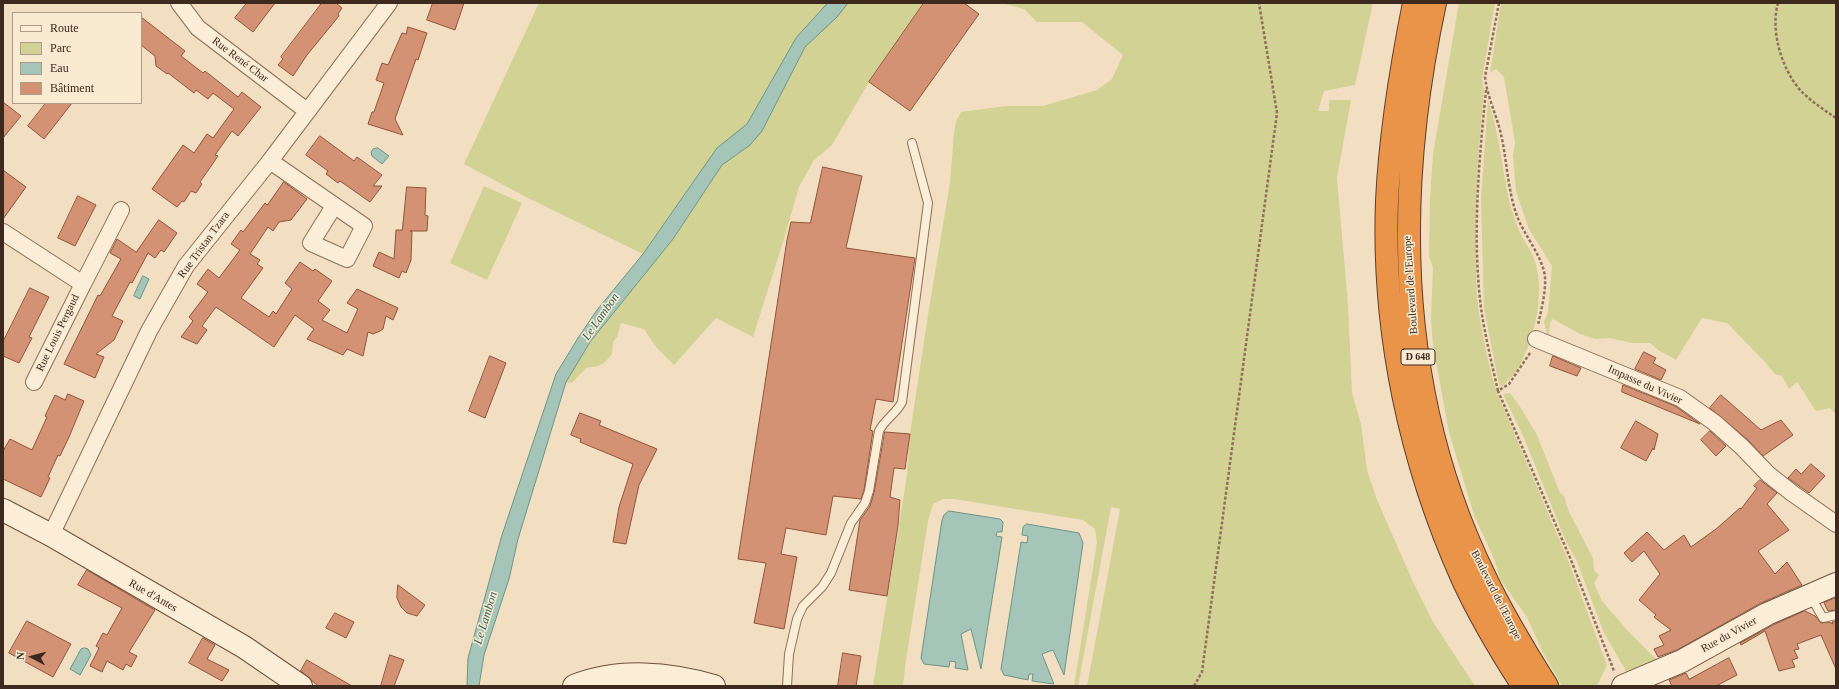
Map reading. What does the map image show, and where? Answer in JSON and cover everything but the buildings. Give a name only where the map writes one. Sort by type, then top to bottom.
[{"type":"highway","name":"Boulevard de l'Europe","points":[[1414,3],[1396,108],[1387,203],[1389,297],[1398,363],[1410,428],[1428,491],[1439,522],[1461,574],[1479,611],[1523,686]]},
{"type":"highway","name":"Boulevard de l'Europe","points":[[1435,3],[1416,111],[1408,202],[1408,266],[1418,363],[1431,426],[1460,518],[1485,577],[1547,686]]},
{"type":"street","name":"Rue René Char","points":[[179,3],[198,28],[307,111]]},
{"type":"street","name":"Rue Tristan Tzara","points":[[51,535],[149,331],[186,266],[270,161],[389,3]]},
{"type":"street","points":[[270,161],[334,206]]},
{"type":"street","name":"Rue Louis Pergaud","points":[[34,382],[121,210]]},
{"type":"street","name":"Rue Louis Pergaud","points":[[3,232],[83,284]]},
{"type":"street","name":"Impasse du Vivier","points":[[1536,339],[1680,398],[1715,423],[1742,446],[1768,474],[1836,524]]},
{"type":"street","name":"Rue d'Antes","points":[[3,510],[51,535],[141,589],[244,647],[300,686]]},
{"type":"street","name":"Rue du Vivier","points":[[1622,686],[1682,660],[1767,614],[1836,584]]},
{"type":"street","points":[[574,686],[588,680],[640,674],[679,677],[714,686]]},
{"type":"lane","points":[[787,686],[789,654],[797,619],[804,606],[825,582],[852,523],[865,502],[869,491],[879,431],[883,423],[898,411],[902,402],[928,203],[912,143]]},
{"type":"lane","points":[[1810,596],[1823,618],[1836,615]]},
{"type":"path","points":[[1194,686],[1202,672],[1276,113],[1258,3]]},
{"type":"path","points":[[1778,3],[1776,26],[1778,43],[1790,75],[1802,91],[1836,118]]},
{"type":"path","points":[[1486,87],[1480,157],[1478,271],[1481,308],[1498,391]]},
{"type":"green space","points":[[539,3],[828,3],[796,38],[747,124],[717,148],[643,254],[526,197],[464,164]]},
{"type":"green space","points":[[848,3],[924,3],[869,82],[832,145],[814,160],[799,187],[753,337],[716,318],[674,365],[656,347],[644,329],[621,323],[617,337],[613,342],[612,354],[605,362],[598,366],[586,368],[572,383],[566,382],[590,342],[673,239],[722,165],[750,145],[762,131],[805,47],[837,17]]},
{"type":"green space","points":[[1001,3],[1373,3],[1355,85],[1324,91],[1318,111],[1329,111],[1329,100],[1351,100],[1337,178],[1348,305],[1352,393],[1361,424],[1367,470],[1377,500],[1414,584],[1433,622],[1475,686],[1087,686],[1120,509],[1111,507],[1078,686],[1074,686],[1097,543],[1095,529],[1083,520],[954,499],[943,499],[933,504],[928,521],[903,686],[873,686],[907,475],[910,434],[928,315],[950,183],[956,122],[961,112],[1007,106],[1043,106],[1097,90],[1112,79],[1123,55],[1082,22],[1037,22],[1024,9]]},
{"type":"green space","points":[[1459,3],[1495,3],[1482,79],[1484,90],[1476,209],[1477,289],[1484,343],[1497,393],[1568,560],[1607,665],[1597,686],[1562,686],[1542,651],[1527,617],[1500,579],[1495,561],[1474,515],[1449,432],[1433,346],[1431,319],[1433,268],[1429,256],[1430,199],[1433,154]]},
{"type":"green space","points":[[1501,3],[1836,3],[1836,415],[1830,408],[1816,411],[1797,382],[1789,389],[1782,376],[1775,374],[1727,323],[1702,318],[1676,360],[1658,350],[1650,343],[1632,343],[1610,338],[1595,339],[1580,334],[1553,319],[1550,323],[1549,339],[1544,322],[1548,312],[1552,266],[1529,229],[1516,192],[1513,156],[1515,142],[1504,77],[1496,69],[1490,73]]},
{"type":"green space","points":[[1488,100],[1498,137],[1509,200],[1519,231],[1533,256],[1539,285],[1537,314],[1530,342],[1519,367],[1501,388],[1498,380],[1484,308],[1481,199]]},
{"type":"green space","points":[[484,186],[522,203],[487,280],[450,263]]},
{"type":"green space","points":[[1510,393],[1537,435],[1560,493],[1564,496],[1569,512],[1593,558],[1594,570],[1599,575],[1594,583],[1602,601],[1627,630],[1659,662],[1629,676],[1604,633],[1576,559],[1567,544],[1524,438],[1503,394]]},
{"type":"water","name":"Le Lambon","points":[[828,3],[848,3],[837,17],[805,47],[762,131],[750,145],[722,165],[673,239],[590,342],[566,382],[518,539],[509,579],[484,655],[479,686],[467,686],[468,658],[502,535],[556,374],[597,310],[643,254],[717,148],[747,124],[796,38]]},
{"type":"water","points":[[378,148],[389,156],[382,164],[372,156],[371,152],[373,149]]},
{"type":"water","points":[[143,276],[149,279],[140,299],[134,296]]},
{"type":"water","points":[[949,511],[1000,519],[1003,522],[1002,532],[997,532],[996,536],[1002,537],[981,669],[971,629],[961,634],[968,670],[955,668],[956,662],[950,661],[949,667],[924,664],[921,658],[942,520],[944,515]]},
{"type":"water","points":[[1027,524],[1079,533],[1083,543],[1064,675],[1053,650],[1042,654],[1054,684],[1032,681],[1033,674],[1029,674],[1028,680],[1004,675],[1001,669],[1021,542],[1027,543],[1028,536],[1022,535],[1023,527]]},
{"type":"water","points":[[81,649],[88,649],[91,655],[80,675],[70,669]]}]
